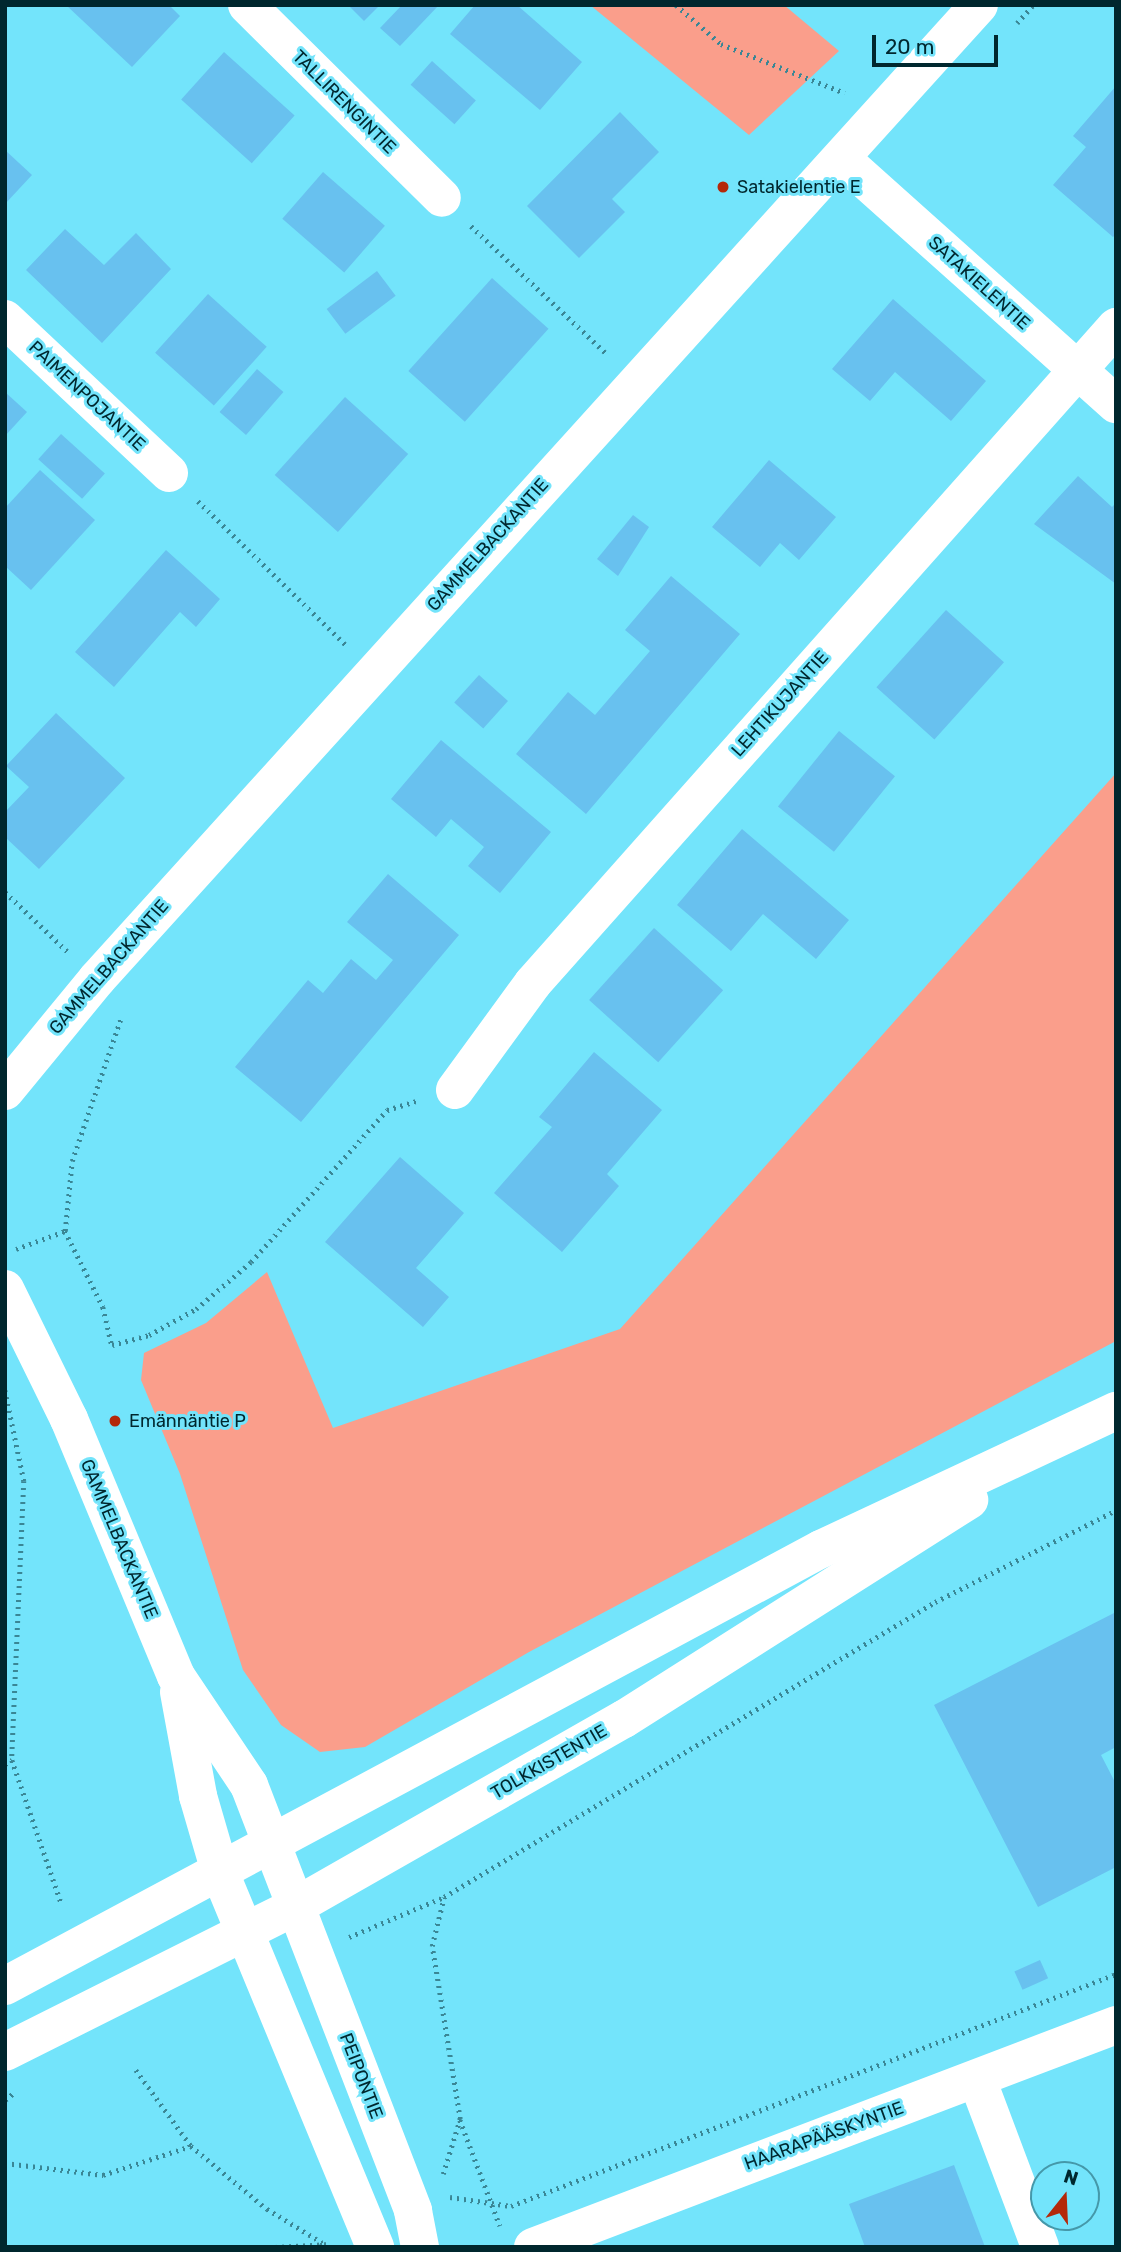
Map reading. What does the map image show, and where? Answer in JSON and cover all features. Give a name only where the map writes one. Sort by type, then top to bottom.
[{"type":"street","name":"TALLIRENGINTIE","points":[[247,5],[442,198]]},
{"type":"street","name":"GAMMELBACKANTIE","points":[[5,1091],[97,979],[637,383],[844,162],[979,5]]},
{"type":"street","name":"SATAKIELENTIE","points":[[844,162],[1116,404]]},
{"type":"street","name":"PAIMENPOJANTIE","points":[[5,319],[169,473]]},
{"type":"street","name":"LEHTIKUJANTIE","points":[[455,1090],[533,984],[1116,327]]},
{"type":"street","name":"GAMMELBACKANTIE","points":[[5,1289],[69,1419],[176,1676],[249,1786],[294,1907]]},
{"type":"street","name":"TOLKKISTENTIE","points":[[5,1986],[221,1875],[821,1549],[1116,1411]]},
{"type":"street","name":"TOLKKISTENTIE","points":[[5,2052],[294,1907],[847,1583],[1070,1433]]},
{"type":"street","name":"GAMMELBACKANTIE","points":[[176,1676],[198,1796],[221,1875],[245,1932]]},
{"type":"street","name":"PEIPONTIE","points":[[294,1907],[421,2219]]},
{"type":"street","points":[[245,1932],[372,2238]]},
{"type":"street","name":"HAARAPÄÄSKYNTIE","points":[[519,2241],[976,2079],[1116,2025]]},
{"type":"street","points":[[976,2079],[1040,2247]]},
{"type":"path","points":[[676,5],[720,44],[847,93],[881,119]]},
{"type":"path","points":[[1006,35],[1033,5]]},
{"type":"path","points":[[442,198],[637,383]]},
{"type":"path","points":[[169,473],[374,672]]},
{"type":"path","points":[[5,892],[97,979]]},
{"type":"path","points":[[123,1013],[72,1161],[65,1231],[103,1307],[111,1345],[149,1335],[196,1310],[251,1262],[387,1110],[455,1090]]},
{"type":"path","points":[[5,1253],[65,1231]]},
{"type":"path","points":[[5,1391],[24,1481],[12,1760],[61,1902]]},
{"type":"path","points":[[519,2241],[490,2202],[460,2119],[432,1946],[444,1897],[935,1602],[1116,1510]]},
{"type":"path","points":[[5,1764],[12,1760]]},
{"type":"path","points":[[421,2219],[490,2202],[511,2206],[1116,1974]]},
{"type":"path","points":[[136,2070],[191,2146],[267,2209],[327,2246]]},
{"type":"path","points":[[421,2219],[460,2119]]},
{"type":"path","points":[[5,2162],[103,2175],[191,2146]]},
{"type":"path","points":[[275,2247],[327,2246],[372,2238]]},
{"type":"shaded area","points":[[590,5],[784,5],[839,51],[749,135]]},
{"type":"shaded area","points":[[1116,773],[1116,1341],[529,1652],[365,1747],[320,1752],[281,1725],[243,1670],[180,1474],[141,1380],[144,1353],[206,1323],[267,1272],[333,1428],[620,1329]]},
{"type":"building","points":[[66,5],[169,5],[180,16],[132,67]]},
{"type":"building","points":[[348,5],[380,5],[364,21]]},
{"type":"building","points":[[402,5],[439,5],[400,46],[380,28]]},
{"type":"building","points":[[475,5],[517,5],[582,62],[540,110],[450,34]]},
{"type":"building","points":[[224,52],[295,116],[252,163],[181,100]]},
{"type":"building","points":[[432,61],[476,100],[454,124],[411,85]]},
{"type":"building","points":[[1116,86],[1116,234],[1113,237],[1053,185],[1086,147],[1073,136]]},
{"type":"building","points":[[620,112],[659,152],[612,199],[625,212],[579,258],[527,206]]},
{"type":"building","points":[[5,150],[32,175],[5,204]]},
{"type":"building","points":[[323,172],[385,226],[344,273],[282,219]]},
{"type":"building","points":[[65,229],[104,265],[136,233],[171,269],[102,343],[26,270]]},
{"type":"building","points":[[377,271],[396,296],[345,334],[327,309]]},
{"type":"building","points":[[492,278],[548,329],[465,422],[408,371]]},
{"type":"building","points":[[208,294],[267,347],[214,406],[155,353]]},
{"type":"building","points":[[893,299],[986,381],[951,421],[895,372],[870,401],[832,369]]},
{"type":"building","points":[[257,369],[283,392],[246,435],[220,412]]},
{"type":"building","points":[[5,392],[27,412],[5,436]]},
{"type":"building","points":[[345,397],[408,454],[338,532],[275,475]]},
{"type":"building","points":[[61,434],[105,473],[82,499],[38,459]]},
{"type":"building","points":[[769,460],[836,517],[799,560],[780,543],[760,567],[712,527]]},
{"type":"building","points":[[40,470],[95,520],[31,590],[5,566],[5,508]]},
{"type":"building","points":[[1078,476],[1112,507],[1116,503],[1116,584],[1034,524]]},
{"type":"building","points":[[633,515],[649,527],[618,576],[597,559]]},
{"type":"building","points":[[166,550],[220,599],[196,627],[180,612],[114,687],[75,652]]},
{"type":"building","points":[[671,576],[740,634],[586,814],[516,754],[568,692],[595,715],[650,651],[625,630]]},
{"type":"building","points":[[946,610],[1004,662],[934,739],[876,687]]},
{"type":"building","points":[[479,675],[508,701],[483,729],[454,702]]},
{"type":"building","points":[[56,713],[125,778],[39,869],[5,837],[5,812],[29,787],[6,766]]},
{"type":"building","points":[[839,731],[895,776],[834,852],[778,806]]},
{"type":"building","points":[[441,740],[551,832],[500,893],[468,866],[484,847],[451,819],[436,837],[391,799]]},
{"type":"building","points":[[742,829],[849,920],[816,959],[763,914],[731,951],[677,905]]},
{"type":"building","points":[[388,874],[459,935],[301,1122],[235,1067],[308,980],[323,993],[351,959],[376,980],[393,960],[347,922]]},
{"type":"building","points":[[654,928],[723,990],[658,1062],[589,1000]]},
{"type":"building","points":[[594,1052],[662,1110],[607,1174],[619,1186],[562,1252],[494,1193],[552,1127],[539,1117]]},
{"type":"building","points":[[400,1157],[464,1213],[416,1268],[449,1297],[423,1327],[325,1242]]},
{"type":"building","points":[[1116,1612],[1116,1747],[1101,1755],[1116,1784],[1116,1867],[1038,1907],[934,1705]]},
{"type":"building","points":[[1040,1960],[1048,1978],[1023,1990],[1014,1971]]},
{"type":"building","points":[[954,2165],[985,2247],[865,2247],[849,2204]]},
{"type":"place","name":"Satakielentie E","points":[[723,187]]},
{"type":"place","name":"Emännäntie P","points":[[115,1421]]}]
